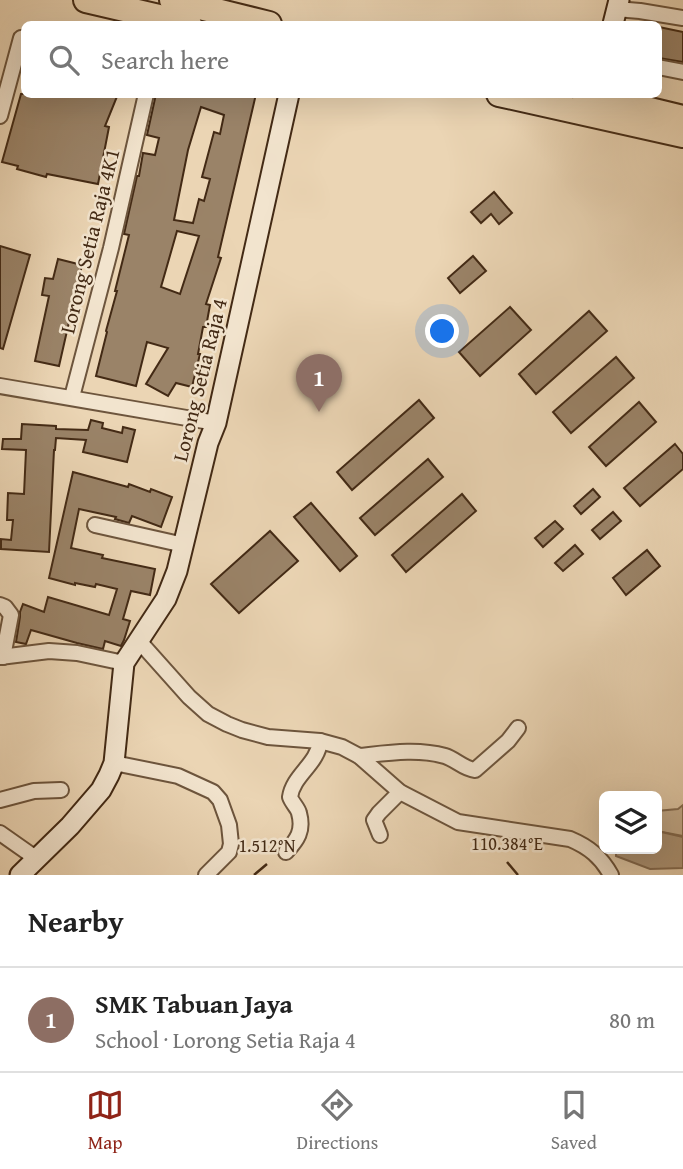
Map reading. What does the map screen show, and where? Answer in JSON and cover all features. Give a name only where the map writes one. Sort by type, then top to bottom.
[{"type":"highway","points":[[86,0],[176,21]]},
{"type":"highway","points":[[172,0],[257,21]]},
{"type":"highway","points":[[517,98],[683,135]]},
{"type":"highway","points":[[604,98],[683,118]]},
{"type":"street","points":[[616,11],[641,5],[683,18]]},
{"type":"street","points":[[0,116],[21,38]]},
{"type":"street","points":[[662,68],[683,72]]},
{"type":"street","name":"Lorong Setia Raja 4K1","points":[[72,397],[111,248],[145,98]]},
{"type":"street","name":"Lorong Setia Raja 4","points":[[124,663],[166,599],[177,571],[208,443],[216,423],[288,98]]},
{"type":"street","points":[[0,386],[216,423]]},
{"type":"street","points":[[95,525],[184,545]]},
{"type":"street","points":[[0,605],[11,615],[1,657],[49,651],[77,653],[124,663],[114,763],[101,790],[70,827],[20,875]]},
{"type":"street","points":[[139,640],[189,697],[208,714],[242,730],[268,737],[320,741],[342,747],[359,756],[400,792],[458,822],[570,839],[597,855],[611,875]]},
{"type":"street","points":[[359,756],[397,752],[432,754],[445,756],[470,770],[475,770],[518,729]]},
{"type":"street","points":[[286,852],[298,840],[300,834],[299,813],[290,797],[292,787],[313,762],[320,749],[320,741]]},
{"type":"street","points":[[114,763],[178,776],[213,792],[220,800],[229,825],[231,844],[229,852],[206,875]]},
{"type":"street","points":[[0,800],[34,791],[61,790]]},
{"type":"street","points":[[380,835],[374,820],[400,792]]},
{"type":"street","points":[[0,833],[37,859]]},
{"type":"shaded area","points":[[683,805],[683,836],[662,832],[662,811],[678,809]]},
{"type":"shaded area","points":[[662,832],[683,837],[683,868],[650,869],[616,856],[662,854]]},
{"type":"building","points":[[662,28],[683,32],[683,62],[662,58]]},
{"type":"building","points":[[21,94],[21,98],[116,98],[105,126],[109,127],[98,184],[47,174],[46,177],[2,162]]},
{"type":"building","points":[[155,98],[255,98],[218,257],[221,258],[206,304],[210,305],[206,327],[203,327],[192,387],[176,383],[168,396],[146,384],[168,348],[147,342],[136,386],[96,376],[129,235],[124,234],[143,153],[155,155],[159,138],[147,135]],"holes":[[[201,107],[224,115],[220,134],[214,132],[202,177],[210,179],[204,201],[199,199],[193,223],[174,220],[188,150]],[[177,231],[199,236],[180,294],[161,287]]]},
{"type":"building","points":[[494,192],[512,213],[499,224],[491,214],[481,223],[471,212]]},
{"type":"building","points":[[0,246],[30,255],[3,349],[0,348]]},
{"type":"building","points":[[473,256],[486,271],[460,293],[448,278]]},
{"type":"building","points":[[58,259],[82,265],[59,366],[35,361],[49,296],[42,295],[45,278],[53,279]]},
{"type":"building","points":[[510,307],[531,330],[480,376],[459,352]]},
{"type":"building","points":[[589,311],[607,331],[536,394],[519,374]]},
{"type":"building","points":[[616,357],[634,378],[571,433],[553,412]]},
{"type":"building","points":[[419,400],[434,418],[352,490],[337,472]]},
{"type":"building","points":[[639,402],[656,422],[606,466],[589,447]]},
{"type":"building","points":[[91,420],[103,423],[102,428],[122,433],[123,427],[135,430],[127,462],[83,452],[86,440],[56,438],[49,552],[1,549],[1,539],[11,540],[13,520],[7,520],[8,493],[24,494],[26,450],[2,449],[3,439],[21,439],[22,424],[88,430]]},
{"type":"building","points":[[675,444],[683,454],[683,469],[640,506],[624,488]]},
{"type":"building","points":[[428,459],[443,477],[375,535],[360,518]]},
{"type":"building","points":[[73,472],[128,487],[129,484],[150,492],[151,489],[172,497],[161,527],[132,516],[129,523],[115,519],[116,517],[79,509],[71,548],[103,555],[102,558],[155,569],[150,595],[131,591],[123,619],[130,621],[121,646],[105,641],[103,649],[31,630],[26,644],[16,642],[23,604],[44,612],[48,597],[109,615],[117,589],[96,584],[95,587],[75,585],[49,578]]},
{"type":"building","points":[[593,489],[600,497],[581,514],[574,506]]},
{"type":"building","points":[[462,494],[476,511],[406,572],[392,555]]},
{"type":"building","points":[[311,503],[357,556],[340,571],[294,517]]},
{"type":"building","points":[[613,512],[621,521],[600,539],[592,530]]},
{"type":"building","points":[[555,521],[563,529],[543,547],[535,538]]},
{"type":"building","points":[[270,531],[298,561],[239,613],[211,584]]},
{"type":"building","points":[[575,545],[583,554],[563,571],[555,563]]},
{"type":"building","points":[[647,550],[660,566],[626,595],[613,578]]},
{"type":"place","name":"SMK Tabuan Jaya","points":[[319,412]]}]
